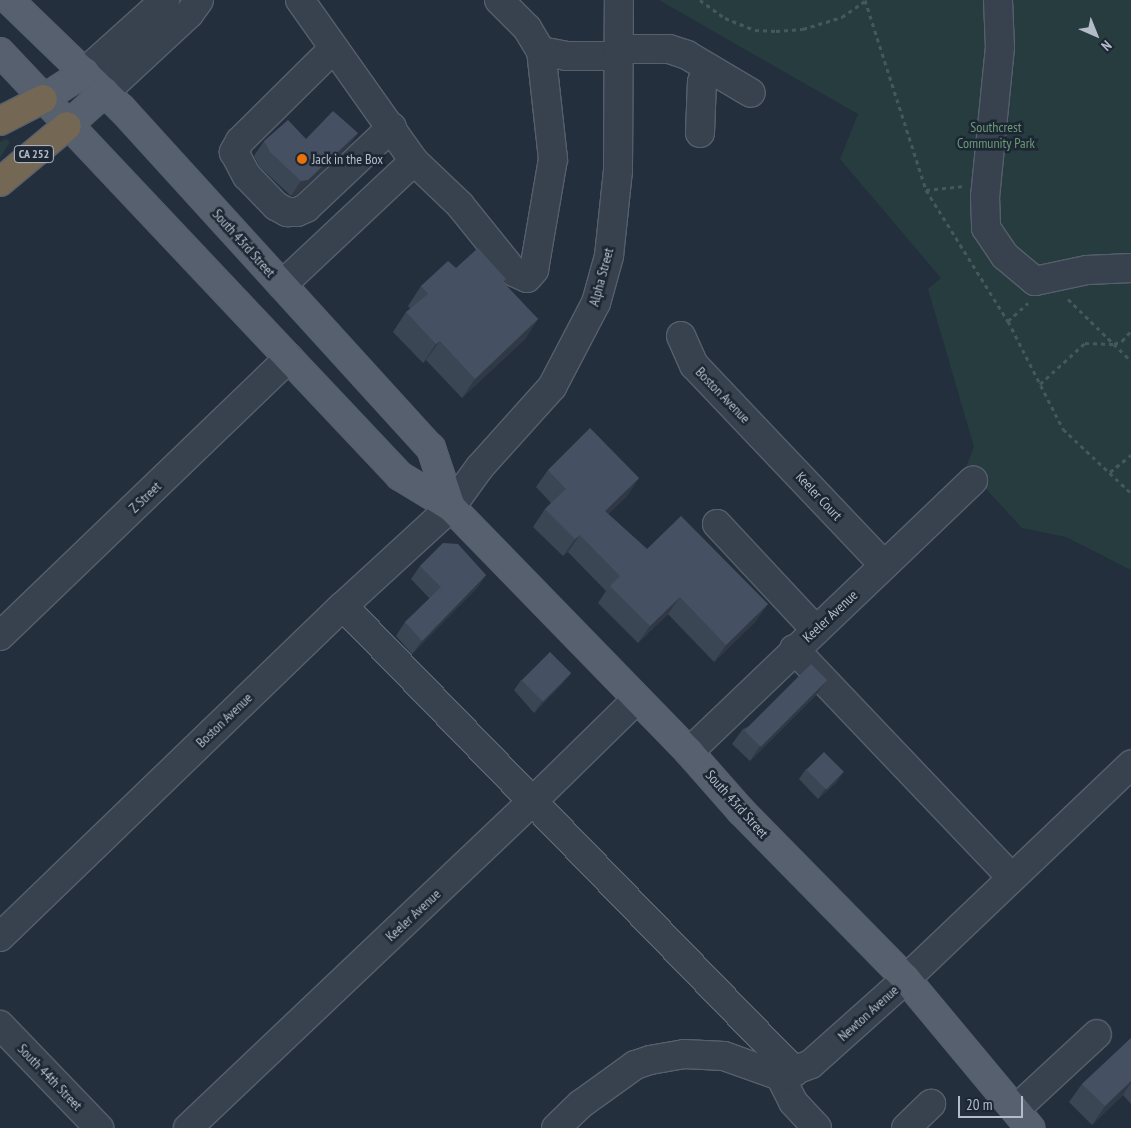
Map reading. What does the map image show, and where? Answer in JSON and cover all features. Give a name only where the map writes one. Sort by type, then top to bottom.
[{"type":"highway","points":[[0,122],[43,99]]},
{"type":"highway","name":"CA 252","points":[[0,182],[67,126]]},
{"type":"main road","name":"South 43rd Street","points":[[9,0],[105,92],[431,448],[451,507]]},
{"type":"main road","name":"South 43rd Street","points":[[0,52],[67,126],[400,476],[451,507],[636,700],[690,752],[741,811],[906,979],[1023,1118],[1051,1128]]},
{"type":"main road","points":[[43,99],[85,72]]},
{"type":"main road","points":[[67,126],[105,92]]},
{"type":"street","points":[[85,72],[164,0]]},
{"type":"street","points":[[105,92],[188,14],[199,0]]},
{"type":"street","points":[[300,0],[359,87],[392,127],[414,161],[460,205],[514,272],[527,278],[534,270],[553,159],[541,51],[527,28],[500,0]]},
{"type":"street","name":"Alpha Street","points":[[451,507],[480,467],[552,387],[596,303],[609,256],[618,171],[619,0]]},
{"type":"street","points":[[998,0],[1000,47],[986,185],[986,228],[1005,256],[1035,281],[1086,270],[1131,268]]},
{"type":"street","points":[[333,49],[240,141],[234,152],[247,176],[276,206],[287,212],[297,212],[306,208],[392,127]]},
{"type":"street","points":[[541,51],[566,56],[669,49],[708,68],[751,94]]},
{"type":"street","points":[[700,132],[702,82],[708,68]]},
{"type":"street","points":[[282,285],[414,161]]},
{"type":"street","name":"Boston Avenue","points":[[681,336],[694,365],[753,426]]},
{"type":"street","name":"Z Street","points":[[0,636],[289,358]]},
{"type":"street","name":"Keeler Court","points":[[753,426],[884,565]]},
{"type":"street","name":"Keeler Avenue","points":[[690,752],[794,649],[972,482]]},
{"type":"street","name":"Boston Avenue","points":[[0,937],[342,606],[451,507]]},
{"type":"street","points":[[717,524],[816,630]]},
{"type":"street","points":[[342,606],[788,1074],[793,1102],[817,1128]]},
{"type":"street","points":[[794,649],[1011,877]]},
{"type":"street","name":"Keeler Avenue","points":[[188,1128],[531,804],[636,700]]},
{"type":"street","name":"Newton Avenue","points":[[788,1074],[811,1064],[906,979],[1011,877],[1131,765]]},
{"type":"street","name":"South 44th Street","points":[[0,1025],[99,1128]]},
{"type":"street","points":[[1023,1118],[1097,1034]]},
{"type":"street","points":[[556,1128],[580,1104],[635,1065],[667,1056],[724,1056],[788,1074]]},
{"type":"street","points":[[906,1128],[931,1104]]},
{"type":"path","points":[[700,0],[725,18],[755,30],[776,31],[803,30],[842,17],[865,1]]},
{"type":"path","points":[[926,190],[986,185]]},
{"type":"path","points":[[1065,296],[1131,361]]},
{"type":"path","points":[[1008,321],[1030,301]]},
{"type":"path","points":[[1040,384],[1084,343],[1114,344],[1122,342],[1131,331]]},
{"type":"path","points":[[1110,472],[1131,455]]},
{"type":"green space","name":"Southcrest Community Park","points":[[659,0],[1131,0],[1131,570],[1066,537],[1022,528],[966,467],[974,447],[928,289],[941,278],[840,159],[858,114]]},
{"type":"green space","points":[[6,139],[10,142],[0,158],[0,142]]},
{"type":"building","points":[[333,111],[358,133],[308,180],[301,181],[270,152],[264,141],[288,120],[306,139]]},
{"type":"building","points":[[478,248],[506,279],[503,282],[538,319],[475,379],[440,341],[436,344],[406,312],[428,294],[421,286],[448,261],[456,268]]},
{"type":"building","points":[[590,428],[639,478],[605,511],[647,549],[681,516],[768,604],[726,645],[680,597],[650,626],[610,586],[620,576],[580,535],[575,539],[545,509],[566,489],[548,470]]},
{"type":"building","points":[[443,543],[458,544],[486,575],[422,641],[405,622],[441,587],[420,566]]},
{"type":"building","points":[[550,652],[571,673],[543,701],[522,680]]},
{"type":"building","points":[[811,664],[827,680],[761,747],[745,730]]},
{"type":"building","points":[[824,752],[844,772],[826,789],[806,770]]},
{"type":"building","points":[[1131,1038],[1131,1081],[1105,1106],[1082,1084]]},
{"type":"place","name":"Jack in the Box","points":[[302,159]]}]
